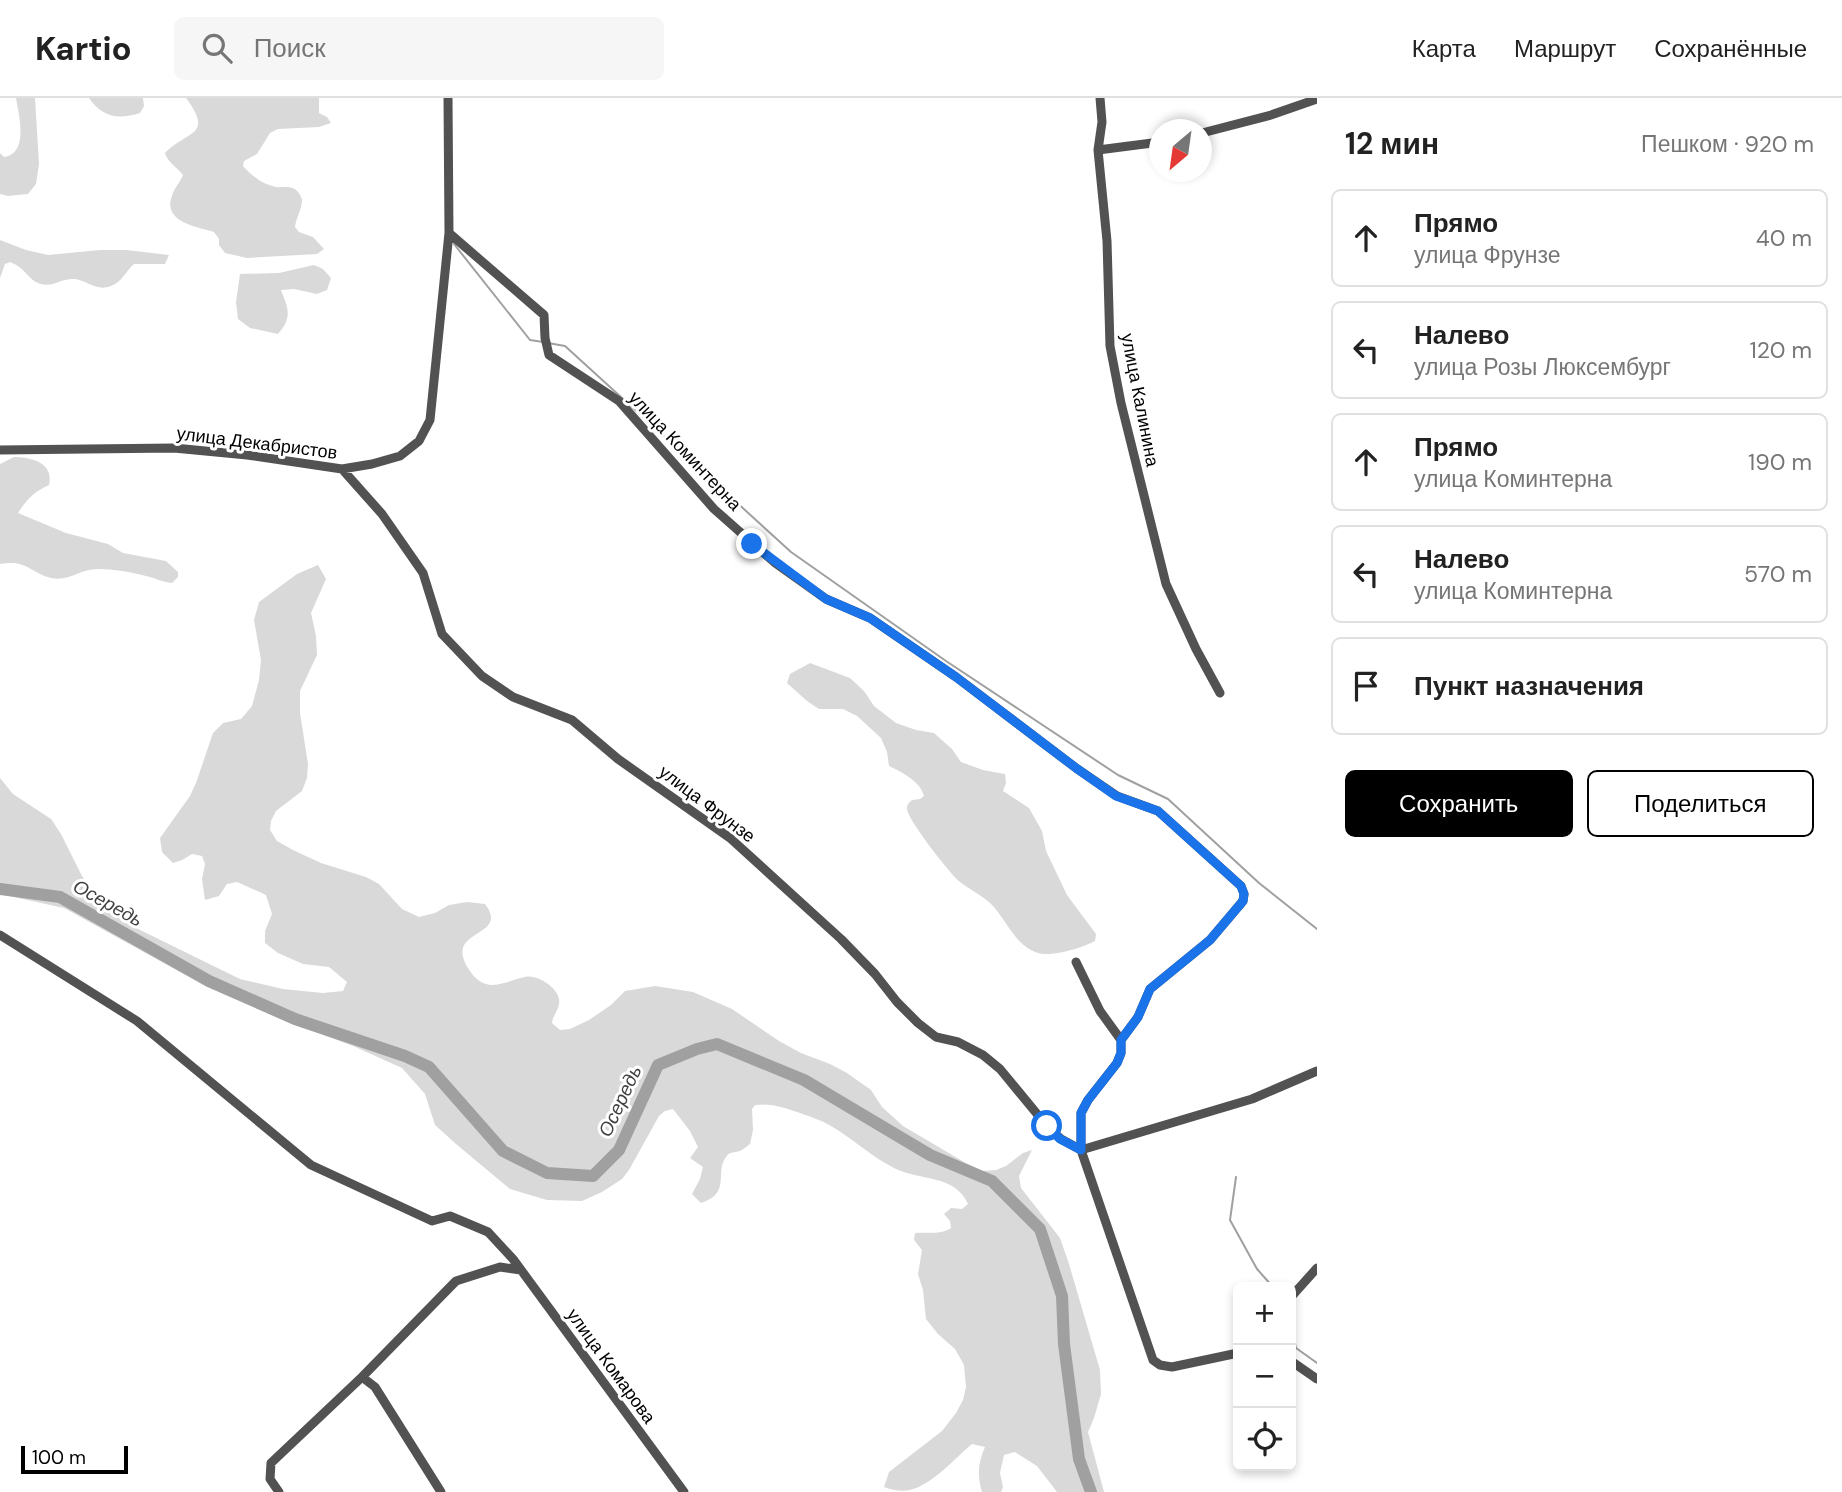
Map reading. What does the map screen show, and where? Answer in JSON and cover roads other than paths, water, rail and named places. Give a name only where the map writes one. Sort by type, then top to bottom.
[{"type":"street","name":"улица Декабристов","points":[[0,450],[174,448],[247,455],[342,469],[400,456],[419,441],[429,419],[450,233],[448,98]]},
{"type":"street","name":"улица Калинина","points":[[1100,98],[1102,122],[1098,149],[1107,242],[1110,346],[1121,403],[1166,584],[1220,693]]},
{"type":"street","points":[[1212,130],[1271,115],[1317,99]]},
{"type":"street","points":[[1098,149],[1149,143]]},
{"type":"street","name":"улица Коминтерна","points":[[450,233],[544,315],[546,343],[550,355],[619,401],[714,509],[774,562],[826,599],[870,618],[935,662],[1116,796],[1158,811],[1241,886],[1243,901],[1210,940],[1150,989],[1138,1017],[1121,1040],[1121,1053],[1117,1063],[1081,1113],[1081,1150],[1153,1360],[1160,1365],[1172,1367],[1233,1354]]},
{"type":"street","name":"улица Фрунзе","points":[[342,469],[382,514],[423,573],[442,634],[482,676],[513,697],[572,720],[618,759],[730,838],[841,939],[918,1023],[936,1037],[958,1042],[983,1055],[1000,1069],[1060,1139],[1081,1150]]},
{"type":"street","name":"улица Комарова","points":[[0,934],[137,1021],[311,1165],[432,1221],[450,1216],[488,1232],[513,1259],[684,1492]]},
{"type":"street","points":[[1076,962],[1100,1011],[1121,1040]]},
{"type":"street","points":[[1081,1150],[1252,1099],[1317,1071]]},
{"type":"street","points":[[279,1492],[270,1479],[271,1463],[362,1377],[456,1281],[500,1267],[521,1270]]},
{"type":"street","points":[[1296,1291],[1317,1268]]},
{"type":"street","points":[[1296,1364],[1317,1379]]},
{"type":"street","points":[[362,1377],[375,1387],[441,1492]]},
{"type":"waterway","points":[[454,244],[530,340],[543,342]]},
{"type":"waterway","points":[[548,343],[565,346],[791,552],[946,661],[1118,775],[1168,799],[1259,883],[1317,929]]},
{"type":"waterway","name":"Осередь","points":[[0,889],[60,897],[209,981],[295,1019],[405,1056],[429,1067],[503,1151],[547,1173],[593,1176],[619,1150],[658,1065],[717,1044],[804,1080],[930,1155],[992,1181],[1040,1229],[1062,1296],[1064,1344],[1079,1459],[1091,1492]]},
{"type":"waterway","points":[[1236,1177],[1230,1220],[1257,1269],[1269,1282]]},
{"type":"waterway","points":[[1295,1345],[1317,1363]]}]
